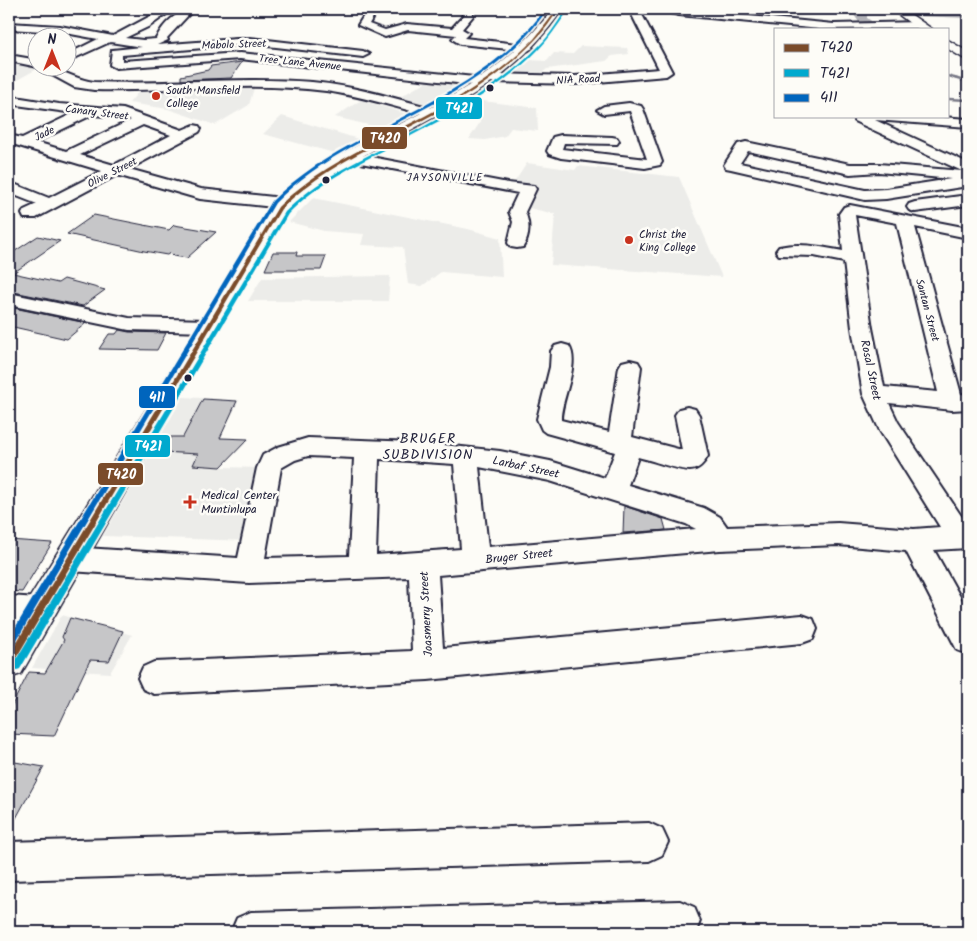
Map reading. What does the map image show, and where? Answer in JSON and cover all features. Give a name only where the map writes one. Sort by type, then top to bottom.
[{"type":"main road","points":[[9,662],[24,610],[70,559],[210,322],[283,203],[298,190],[350,156],[487,80],[527,48],[558,9]]},
{"type":"main road","points":[[899,11],[923,27]]},
{"type":"main road","points":[[950,45],[968,57]]},
{"type":"street","points":[[78,54],[146,24],[164,12],[163,9]]},
{"type":"street","points":[[77,26],[111,39],[146,43],[161,41],[161,38],[174,23],[189,9]]},
{"type":"street","name":"NIA Road","points":[[487,80],[558,80],[666,72],[634,9]]},
{"type":"street","points":[[664,9],[679,12],[857,27]]},
{"type":"street","points":[[375,10],[362,25],[380,33],[388,34],[404,27],[455,32],[464,33],[457,39],[460,41],[527,48]]},
{"type":"street","points":[[455,32],[467,14]]},
{"type":"street","points":[[448,18],[467,14]]},
{"type":"street","points":[[9,26],[59,29],[94,21]]},
{"type":"street","points":[[825,25],[839,28],[923,27]]},
{"type":"street","points":[[284,44],[298,35]]},
{"type":"street","name":"Mabolo Street","points":[[116,65],[116,52],[225,40],[284,44],[363,54]]},
{"type":"street","points":[[347,67],[372,46]]},
{"type":"street","name":"Tree Lane Avenue","points":[[116,65],[240,56],[487,80]]},
{"type":"street","points":[[9,58],[28,63]]},
{"type":"street","points":[[66,78],[78,84],[94,86],[281,85],[326,87],[430,112]]},
{"type":"street","points":[[595,78],[616,160]]},
{"type":"street","name":"Canary Street","points":[[9,100],[123,113],[188,132]]},
{"type":"street","points":[[604,110],[629,107],[636,109],[655,162],[646,164],[561,154],[554,151],[558,140],[561,139],[612,140]]},
{"type":"street","name":"Jade","points":[[16,141],[91,110]]},
{"type":"street","points":[[859,118],[968,168]]},
{"type":"street","points":[[902,118],[968,123]]},
{"type":"street","points":[[66,156],[143,120]]},
{"type":"street","name":"Olive Street","points":[[30,214],[188,132]]},
{"type":"street","points":[[16,141],[200,194],[283,203]]},
{"type":"street","points":[[899,152],[944,156]]},
{"type":"street","points":[[350,156],[508,188],[528,189],[517,212],[522,222],[518,243]]},
{"type":"street","points":[[968,176],[929,173],[856,182],[738,156],[731,166],[865,195],[886,194],[968,181]]},
{"type":"street","points":[[9,187],[50,204]]},
{"type":"street","points":[[910,213],[968,200]]},
{"type":"street","name":"Rosal Street","points":[[910,213],[850,210],[847,214],[852,258],[874,394],[888,425],[965,538]]},
{"type":"street","points":[[910,213],[966,237]]},
{"type":"street","name":"Santan Street","points":[[910,213],[960,402]]},
{"type":"street","points":[[785,251],[814,251],[852,258]]},
{"type":"street","points":[[9,299],[130,324],[210,322]]},
{"type":"street","points":[[562,351],[561,367],[549,419],[550,424],[554,427],[684,461],[694,459],[696,456],[687,415]]},
{"type":"street","points":[[613,492],[624,445],[630,367]]},
{"type":"street","points":[[874,394],[960,402]]},
{"type":"street","name":"Larbaf Street","points":[[249,570],[269,468],[272,462],[287,453],[308,447],[466,456],[542,469],[704,520],[712,525],[720,539]]},
{"type":"street","points":[[362,568],[367,449]]},
{"type":"street","points":[[466,456],[476,560]]},
{"type":"street","name":"Bruger Street","points":[[70,559],[249,570],[362,568],[720,539],[838,534],[920,550],[965,538]]},
{"type":"street","points":[[920,550],[968,640]]},
{"type":"street","name":"Joasmerry Street","points":[[423,564],[428,665]]},
{"type":"street","points":[[154,678],[428,665],[802,629]]},
{"type":"street","points":[[9,861],[649,842]]},
{"type":"street","points":[[251,932],[680,921],[676,932]]},
{"type":"shaded area","points":[[581,46],[627,48],[629,54],[612,56],[606,61],[547,69],[538,76],[512,75],[529,60],[547,61],[554,53],[573,54]]},
{"type":"shaded area","points":[[9,62],[28,66],[28,74],[17,80],[9,80]]},
{"type":"shaded area","points":[[431,79],[470,83],[427,106],[395,100]]},
{"type":"shaded area","points":[[254,88],[249,105],[215,125],[168,109],[129,103],[140,90]]},
{"type":"shaded area","points":[[467,99],[537,108],[538,131],[511,128],[505,136],[485,140],[469,139],[481,121],[443,114]]},
{"type":"shaded area","points":[[361,100],[411,115],[385,129],[335,117]]},
{"type":"shaded area","points":[[282,116],[365,141],[342,155],[263,134]]},
{"type":"shaded area","name":"Christ the King College","points":[[527,163],[575,170],[578,166],[679,177],[722,277],[551,265],[555,214],[516,205],[521,193],[508,192]]},
{"type":"shaded area","points":[[313,198],[468,229],[500,238],[502,277],[441,272],[422,286],[408,284],[403,247],[361,245],[364,234],[324,231],[289,222]]},
{"type":"shaded area","points":[[390,276],[388,301],[248,301],[262,278]]},
{"type":"shaded area","name":"Medical Center Muntinlupa","points":[[183,397],[239,400],[221,437],[250,439],[221,467],[266,468],[250,541],[103,536]]},
{"type":"shaded area","points":[[62,615],[132,635],[110,673],[32,668]]},
{"type":"building","points":[[242,62],[231,78],[181,80],[181,76],[208,70],[211,66]]},
{"type":"building","points":[[94,215],[169,230],[174,225],[216,232],[187,258],[173,256],[170,253],[167,255],[144,251],[67,234]]},
{"type":"building","points":[[38,236],[60,241],[13,273],[58,283],[64,279],[105,290],[83,306],[9,291],[9,255]]},
{"type":"building","points":[[273,252],[297,252],[296,256],[326,256],[321,270],[265,270]]},
{"type":"building","points":[[9,307],[86,323],[67,339],[9,326]]},
{"type":"building","points":[[119,330],[166,333],[157,350],[99,349],[109,334],[116,334]]},
{"type":"building","points":[[203,399],[237,401],[220,438],[248,439],[221,467],[193,465],[198,454],[162,452],[171,437],[183,437]]},
{"type":"building","points":[[624,506],[663,519],[666,530],[623,533]]},
{"type":"building","points":[[9,540],[52,543],[22,592],[9,591]]},
{"type":"building","points":[[70,618],[123,631],[109,661],[90,660],[54,736],[9,734],[9,711],[29,672],[45,673],[64,640],[62,637]]},
{"type":"building","points":[[15,762],[44,767],[9,831],[9,776]]},
{"type":"waterway","points":[[871,25],[863,20],[860,15],[863,10],[968,15]]},
{"type":"waterway","points":[[950,77],[958,79]]},
{"type":"waterway","points":[[954,78],[968,82]]},
{"type":"waterway","points":[[950,99],[968,100]]},
{"type":"transit line","name":"411","points":[[9,645],[273,202],[292,184],[323,162],[435,102],[484,71],[528,32],[547,9]]},
{"type":"transit line","name":"T420","points":[[9,662],[279,208],[302,187],[328,169],[442,107],[480,84],[516,57],[532,42],[558,9]]},
{"type":"transit line","name":"T421","points":[[17,666],[286,213],[297,202],[334,176],[485,92],[537,50],[565,14]]},
{"type":"place","name":"South Mansfield College","points":[[156,96]]},
{"type":"place","name":"Christ the King College","points":[[629,240]]},
{"type":"place","name":"Medical Center Muntinlupa","points":[[190,502]]},
{"type":"district","name":"JAYSONVILLE","points":[[445,177]]},
{"type":"district","name":"BRUGER SUBDIVISION","points":[[428,446]]}]
